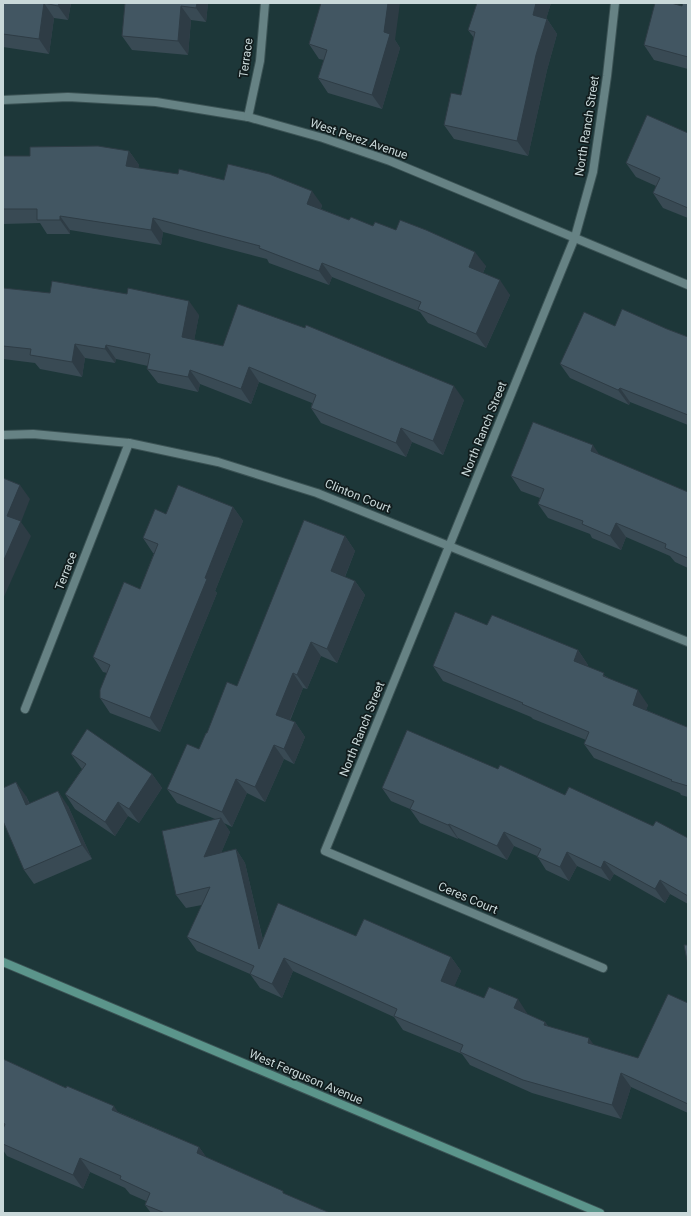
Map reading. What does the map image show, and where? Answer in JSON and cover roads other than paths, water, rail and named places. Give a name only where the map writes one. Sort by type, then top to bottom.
[{"type":"street","name":"Terrace","points":[[248,117],[260,61],[265,3]]},
{"type":"street","name":"North Ranch Street","points":[[325,851],[450,546],[574,237],[593,172],[607,76],[615,3]]},
{"type":"street","name":"West Perez Avenue","points":[[3,100],[68,97],[149,102],[248,117],[323,138],[390,161],[688,285]]},
{"type":"street","name":"Clinton Court","points":[[3,435],[33,434],[129,443],[218,462],[317,493],[688,642]]},
{"type":"street","name":"Terrace","points":[[25,709],[129,443]]},
{"type":"street","name":"Ceres Court","points":[[325,851],[603,968]]},
{"type":"street","name":"West Ferguson Avenue","points":[[3,962],[600,1213]]}]
